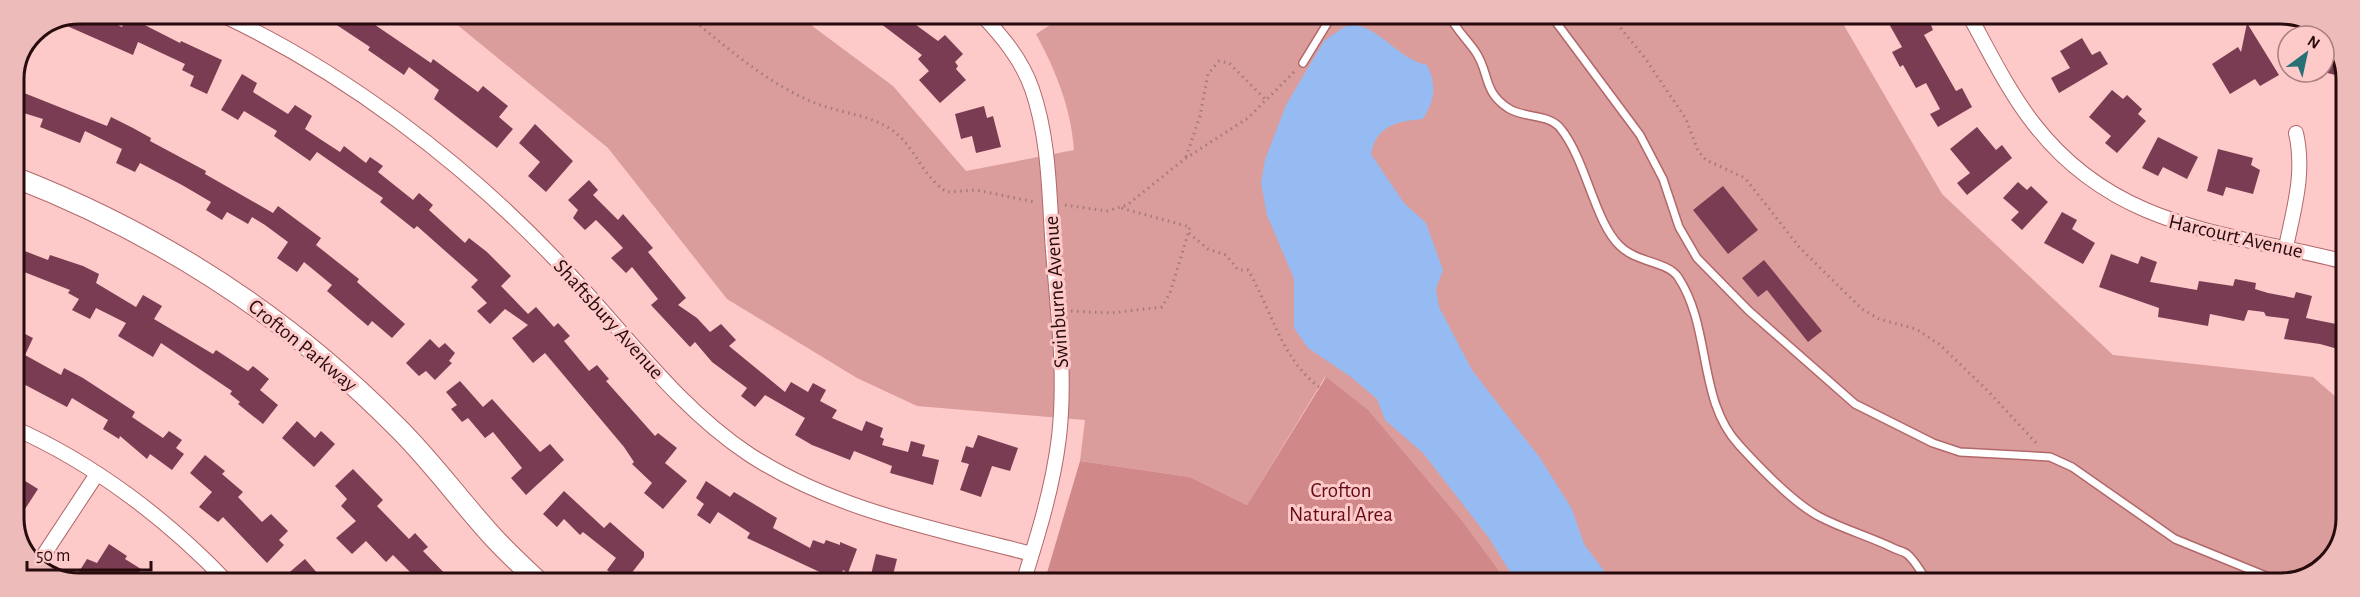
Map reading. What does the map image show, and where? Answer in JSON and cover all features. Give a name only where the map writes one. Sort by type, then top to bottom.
[{"type":"street","name":"Shaftsbury Avenue","points":[[239,24],[276,43],[338,82],[399,122],[450,162],[549,252],[668,384],[706,420],[750,455],[800,483],[848,504],[1032,554]]},
{"type":"street","name":"Swinburne Avenue","points":[[989,24],[1015,55],[1031,87],[1044,134],[1058,309],[1063,398],[1059,438],[1053,480],[1026,573]]},
{"type":"street","name":"Harcourt Avenue","points":[[1974,24],[2012,92],[2034,124],[2083,174],[2140,210],[2172,222],[2212,234],[2286,247],[2336,260]]},
{"type":"street","points":[[2286,247],[2300,179],[2301,162],[2296,133]]},
{"type":"street","name":"Crofton Parkway","points":[[24,181],[121,222],[230,287],[286,327],[396,426],[494,538],[530,573]]},
{"type":"street","points":[[24,434],[97,474],[157,517],[217,573]]},
{"type":"street","points":[[42,558],[97,474]]},
{"type":"lane","points":[[1303,63],[1327,24]]},
{"type":"lane","points":[[1456,24],[1480,59],[1488,87],[1496,98],[1520,114],[1550,120],[1560,127],[1571,144],[1608,230],[1617,244],[1637,259],[1664,266],[1679,278],[1705,352],[1716,407],[1723,426],[1738,445],[1797,500],[1819,517],[1907,554],[1921,573]]},
{"type":"lane","points":[[1557,24],[1640,135],[1663,179],[1679,227],[1697,258],[1749,311],[1855,404],[1888,423],[1960,452],[2050,457],[2072,467],[2175,539],[2258,573]]},
{"type":"path","points":[[698,24],[745,63],[780,87],[813,103],[882,125],[895,133],[932,181],[946,192],[976,190],[1009,199],[1107,211],[1127,205],[1186,158],[1248,118],[1303,63]]},
{"type":"path","points":[[1617,24],[1645,58],[1686,119],[1698,151],[1706,160],[1744,178],[1800,248],[1862,309],[1879,319],[1916,329],[1939,344],[1988,391],[2050,457]]},
{"type":"path","points":[[1186,158],[1200,116],[1208,74],[1219,61],[1229,63],[1266,100]]},
{"type":"path","points":[[1058,309],[1112,313],[1161,308],[1170,293],[1190,227],[1119,207]]},
{"type":"path","points":[[1189,233],[1208,249],[1226,255],[1238,270],[1248,270],[1286,350],[1298,369],[1319,387]]},
{"type":"shaded area","points":[[456,24],[809,24],[893,86],[966,171],[1074,150],[1066,105],[1050,62],[1036,34],[1052,24],[1843,24],[1942,194],[2113,355],[2313,377],[2336,397],[2335,529],[2329,546],[2315,562],[2288,573],[1500,573],[1325,377],[1247,505],[1190,477],[1080,461],[1085,420],[917,406],[857,378],[727,299],[608,148]]},
{"type":"green space","name":"Crofton Natural Area","points":[[1326,377],[1368,410],[1462,521],[1500,573],[1047,573],[1080,461],[1190,477],[1247,505]]},
{"type":"water","points":[[1354,25],[1364,27],[1407,57],[1427,65],[1432,79],[1433,92],[1423,119],[1405,121],[1383,131],[1371,154],[1404,203],[1426,223],[1443,270],[1436,289],[1439,307],[1472,370],[1540,458],[1572,509],[1584,544],[1606,573],[1511,573],[1489,538],[1423,453],[1385,420],[1377,399],[1351,377],[1308,348],[1294,328],[1294,279],[1267,215],[1261,183],[1265,160],[1286,105],[1324,41],[1344,27]]},
{"type":"building","points":[[116,24],[122,27],[123,24],[143,24],[180,43],[181,41],[222,60],[207,94],[190,86],[194,76],[182,70],[185,64],[138,42],[133,55],[66,26]]},
{"type":"building","points":[[335,24],[374,24],[431,63],[433,59],[478,92],[483,86],[508,106],[499,117],[513,129],[497,148],[434,99],[439,90],[409,67],[404,75],[368,50],[370,47]]},
{"type":"building","points":[[881,24],[915,24],[938,41],[945,35],[963,54],[955,62],[958,66],[956,69],[966,80],[940,103],[919,80],[929,71],[918,59],[922,55]]},
{"type":"building","points":[[1889,24],[1931,24],[1933,30],[1924,35],[1956,91],[1962,88],[1972,107],[1938,127],[1930,114],[1940,109],[1926,83],[1916,88],[1903,65],[1900,67],[1892,52],[1902,47]]},
{"type":"building","points":[[2248,24],[2276,70],[2276,77],[2260,86],[2255,79],[2230,94],[2212,64],[2238,47],[2241,52]]},
{"type":"building","points":[[2082,38],[2092,55],[2100,51],[2108,64],[2059,93],[2051,78],[2070,68],[2060,51]]},
{"type":"building","points":[[242,74],[257,83],[253,92],[288,114],[295,105],[312,116],[305,129],[340,152],[344,146],[366,163],[370,157],[383,166],[378,172],[413,200],[419,193],[433,205],[429,210],[465,243],[469,238],[511,276],[501,286],[528,314],[536,307],[554,327],[558,323],[570,336],[564,341],[589,371],[597,365],[609,379],[606,381],[655,436],[658,433],[677,448],[665,463],[687,481],[663,509],[644,493],[652,483],[632,464],[634,462],[624,447],[545,353],[533,363],[512,338],[528,325],[505,309],[490,324],[477,311],[487,303],[471,287],[478,280],[417,226],[414,229],[380,202],[383,198],[317,152],[310,161],[274,136],[277,131],[244,111],[238,120],[221,110]]},
{"type":"building","points":[[2112,90],[2123,99],[2127,95],[2142,109],[2138,114],[2146,121],[2117,153],[2105,143],[2111,136],[2089,117]]},
{"type":"building","points":[[24,93],[107,126],[111,117],[151,138],[150,141],[206,171],[205,174],[273,213],[278,206],[321,238],[316,245],[359,279],[357,282],[405,324],[392,338],[372,321],[368,326],[327,291],[332,285],[304,262],[297,272],[277,258],[288,242],[265,225],[252,217],[248,224],[227,212],[222,220],[206,210],[211,202],[182,185],[140,163],[135,172],[116,163],[122,149],[85,131],[80,143],[40,127],[43,119],[24,113]]},
{"type":"building","points":[[984,106],[987,118],[993,116],[1001,147],[976,153],[972,136],[961,139],[955,114]]},
{"type":"building","points":[[535,124],[573,161],[546,192],[528,176],[540,162],[519,143]]},
{"type":"building","points":[[1977,127],[1996,150],[2002,145],[2012,158],[1967,195],[1957,183],[1970,173],[1950,149]]},
{"type":"building","points":[[2158,137],[2198,157],[2187,179],[2163,167],[2158,176],[2142,168]]},
{"type":"building","points":[[2218,149],[2253,158],[2251,165],[2260,170],[2253,194],[2226,187],[2223,196],[2207,191]]},
{"type":"building","points":[[589,180],[598,190],[593,195],[618,220],[623,214],[653,248],[648,252],[686,298],[678,305],[697,318],[710,332],[721,324],[736,340],[729,346],[785,392],[791,382],[808,392],[813,383],[826,390],[820,401],[837,410],[832,418],[862,431],[866,421],[883,428],[880,437],[884,439],[882,445],[908,452],[911,441],[925,445],[922,456],[939,460],[933,485],[890,473],[892,466],[854,451],[850,460],[812,445],[795,435],[805,418],[765,395],[755,407],[741,396],[747,388],[712,362],[695,342],[690,347],[651,305],[658,299],[632,267],[626,273],[611,258],[623,248],[608,232],[596,220],[585,230],[573,218],[578,210],[568,200]]},
{"type":"building","points":[[2018,182],[2027,190],[2031,186],[2048,202],[2022,230],[2011,220],[2019,212],[2003,198]]},
{"type":"building","points":[[1723,186],[1758,230],[1728,254],[1693,210]]},
{"type":"building","points":[[2062,212],[2077,220],[2072,229],[2095,243],[2083,264],[2044,243]]},
{"type":"building","points":[[24,251],[48,260],[50,255],[99,274],[96,283],[136,307],[143,295],[162,306],[154,319],[213,354],[216,350],[248,371],[253,366],[269,379],[260,390],[278,405],[263,424],[238,404],[240,402],[230,394],[232,391],[161,343],[153,357],[118,336],[126,323],[96,308],[90,319],[72,310],[79,299],[68,293],[70,290],[24,272]]},
{"type":"building","points":[[2111,254],[2138,264],[2141,256],[2157,262],[2150,282],[2197,290],[2199,281],[2233,286],[2235,279],[2256,283],[2255,289],[2268,293],[2294,298],[2296,292],[2312,296],[2306,318],[2336,324],[2336,348],[2284,339],[2289,319],[2266,316],[2264,312],[2248,310],[2244,321],[2210,314],[2208,326],[2158,317],[2159,308],[2099,287]]},
{"type":"building","points":[[1764,260],[1822,331],[1808,342],[1767,290],[1758,297],[1742,278]]},
{"type":"building","points":[[24,334],[33,338],[25,355],[61,375],[64,368],[83,378],[135,412],[132,417],[163,438],[169,431],[182,440],[176,448],[184,454],[172,470],[150,454],[147,459],[120,436],[119,439],[103,429],[108,420],[72,398],[67,407],[24,384]]},
{"type":"building","points":[[430,339],[439,348],[445,343],[455,353],[449,361],[452,363],[435,380],[426,371],[419,376],[406,363]]},
{"type":"building","points":[[460,381],[483,407],[492,399],[540,452],[550,444],[564,460],[526,495],[511,478],[522,468],[493,432],[485,438],[468,418],[462,422],[451,409],[457,405],[446,392]]},
{"type":"building","points":[[297,421],[315,438],[321,431],[335,444],[314,467],[282,438]]},
{"type":"building","points":[[978,435],[1018,448],[1010,471],[992,466],[981,497],[960,490],[969,464],[961,462],[966,446],[973,448]]},
{"type":"building","points":[[205,455],[225,471],[222,474],[243,492],[238,497],[262,522],[271,514],[288,531],[279,540],[284,545],[267,563],[223,517],[218,522],[199,507],[212,492],[190,473]]},
{"type":"building","points":[[353,469],[383,500],[377,506],[409,539],[415,533],[428,547],[423,551],[444,573],[411,573],[393,555],[386,562],[366,541],[352,554],[336,538],[356,521],[341,506],[347,499],[335,486]]},
{"type":"building","points":[[24,480],[38,489],[24,511]]},
{"type":"building","points":[[706,481],[730,497],[734,492],[777,518],[773,528],[810,548],[813,540],[824,544],[826,540],[840,545],[840,542],[857,549],[848,573],[843,570],[842,573],[822,573],[747,538],[750,533],[718,512],[710,524],[697,515],[704,504],[696,498]]},
{"type":"building","points":[[564,491],[604,528],[610,522],[644,552],[644,557],[632,573],[611,573],[607,570],[616,558],[583,532],[580,535],[564,519],[557,527],[543,514]]},
{"type":"building","points":[[109,544],[127,556],[125,559],[141,569],[139,573],[78,573],[87,559],[97,563]]},
{"type":"building","points":[[876,554],[897,559],[894,573],[871,573]]},
{"type":"building","points":[[305,559],[317,573],[289,573]]}]
